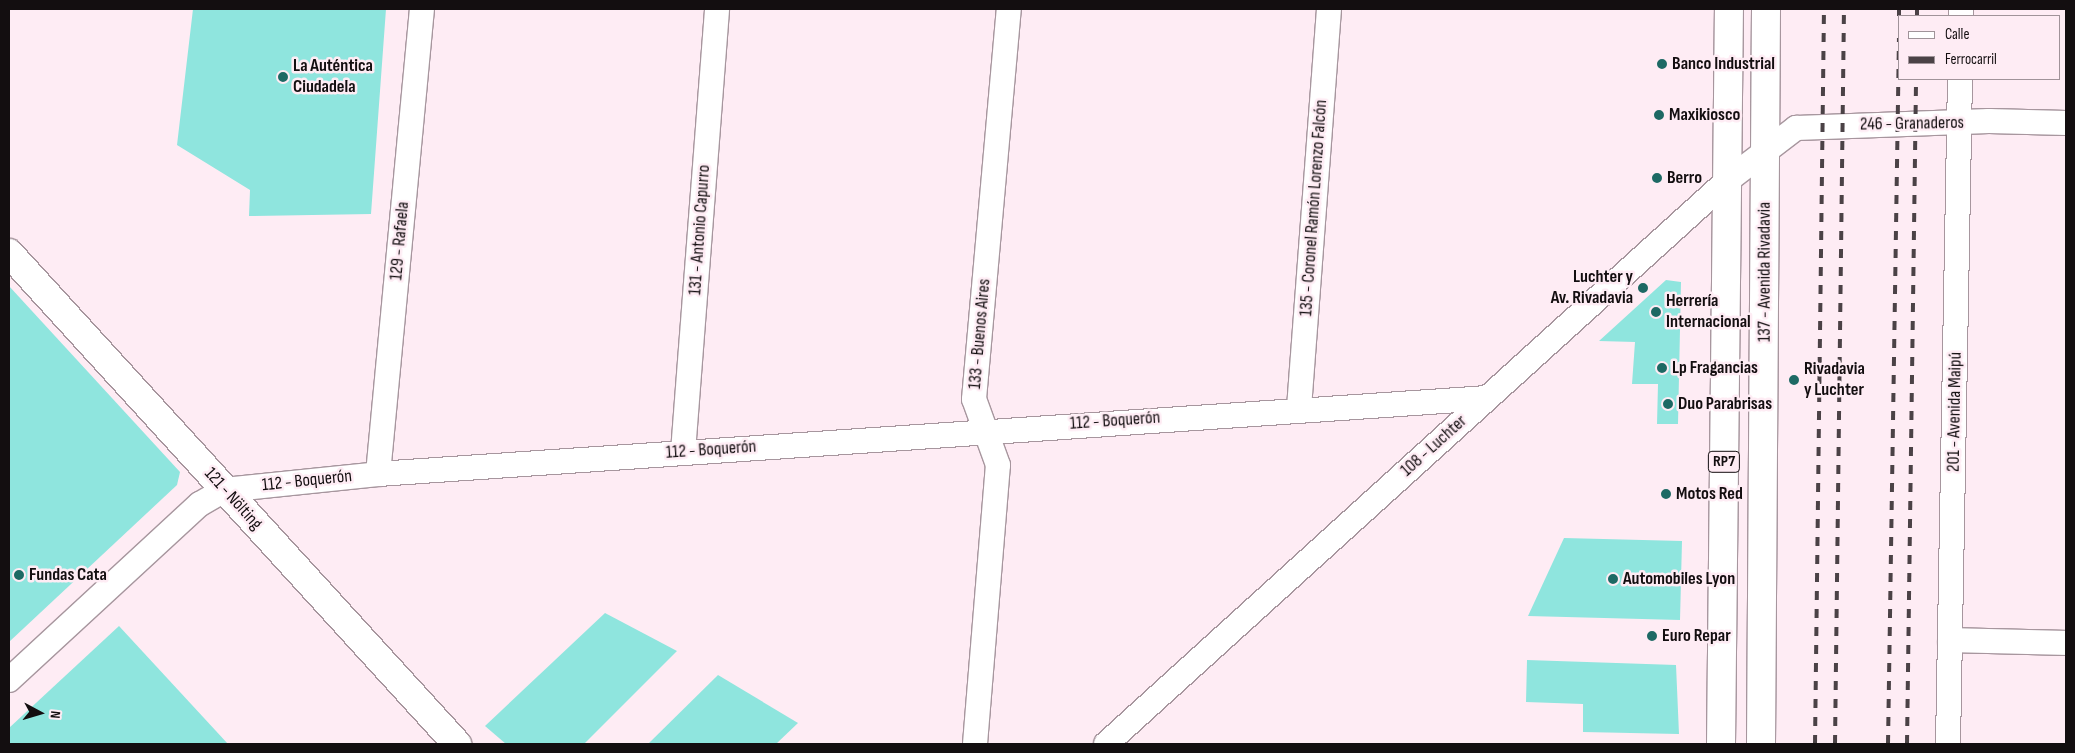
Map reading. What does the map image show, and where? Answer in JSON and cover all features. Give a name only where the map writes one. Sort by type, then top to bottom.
[{"type":"main road","name":"RP7","points":[[1721,744],[1729,9]]},
{"type":"main road","name":"137 - Avenida Rivadavia","points":[[1761,744],[1766,9]]},
{"type":"main road","name":"121 - Nölting","points":[[9,253],[457,744]]},
{"type":"street","name":"129 - Rafaela","points":[[378,474],[422,9]]},
{"type":"street","name":"131 - Antonio Capurro","points":[[683,452],[717,9]]},
{"type":"street","name":"133 - Buenos Aires","points":[[975,744],[998,465],[984,431],[974,399],[1009,9]]},
{"type":"street","name":"135 - Coronel Ramón Lorenzo Falcón","points":[[1299,408],[1329,9]]},
{"type":"street","name":"201 - Avenida Maipú","points":[[1948,744],[1960,80]]},
{"type":"street","name":"246 - Granaderos","points":[[1765,151],[1796,128],[1960,123],[2066,123]]},
{"type":"street","name":"108 - Luchter","points":[[1106,744],[1728,180],[1765,151]]},
{"type":"street","name":"112 - Boquerón","points":[[9,680],[200,504],[224,490],[378,474],[1299,408],[1486,398]]},
{"type":"street","points":[[1950,640],[2066,643]]},
{"type":"building","name":"La Auténtica Ciudadela","points":[[193,9],[386,9],[371,214],[249,216],[250,190],[177,145]]},
{"type":"building","points":[[1666,280],[1681,282],[1678,424],[1657,424],[1658,384],[1632,384],[1635,342],[1599,341]]},
{"type":"building","points":[[9,286],[180,472],[177,485],[9,642]]},
{"type":"building","name":"Automobiles Lyon","points":[[1564,538],[1682,541],[1680,620],[1528,616]]},
{"type":"building","points":[[605,613],[677,651],[584,744],[506,744],[485,726]]},
{"type":"building","points":[[119,626],[228,744],[9,744],[9,728]]},
{"type":"building","points":[[1527,660],[1676,665],[1679,734],[1583,732],[1583,704],[1526,702]]},
{"type":"building","points":[[718,675],[798,723],[776,744],[648,744]]},
{"type":"railway","points":[[1815,744],[1824,9]]},
{"type":"railway","points":[[1835,744],[1844,9]]},
{"type":"railway","points":[[1899,9],[1899,15]]},
{"type":"railway","points":[[1917,9],[1917,15]]},
{"type":"railway","points":[[1888,744],[1898,80]]},
{"type":"railway","points":[[1907,744],[1916,80]]},
{"type":"place","name":"Banco Industrial","points":[[1662,64]]},
{"type":"place","name":"La Auténtica Ciudadela","points":[[283,77]]},
{"type":"place","name":"Maxikiosco","points":[[1659,115]]},
{"type":"place","name":"Berro","points":[[1657,178]]},
{"type":"place","name":"Luchter y Av. Rivadavia","points":[[1643,288]]},
{"type":"place","name":"Herrería Internacional","points":[[1656,312]]},
{"type":"place","name":"Lp Fragancias","points":[[1662,368]]},
{"type":"place","name":"Rivadavia y Luchter","points":[[1794,380]]},
{"type":"place","name":"Duo Parabrisas","points":[[1668,404]]},
{"type":"place","name":"Motos Red","points":[[1666,494]]},
{"type":"place","name":"Fundas Cata","points":[[19,575]]},
{"type":"place","name":"Automobiles Lyon","points":[[1613,579]]},
{"type":"place","name":"Euro Repar","points":[[1652,636]]}]
